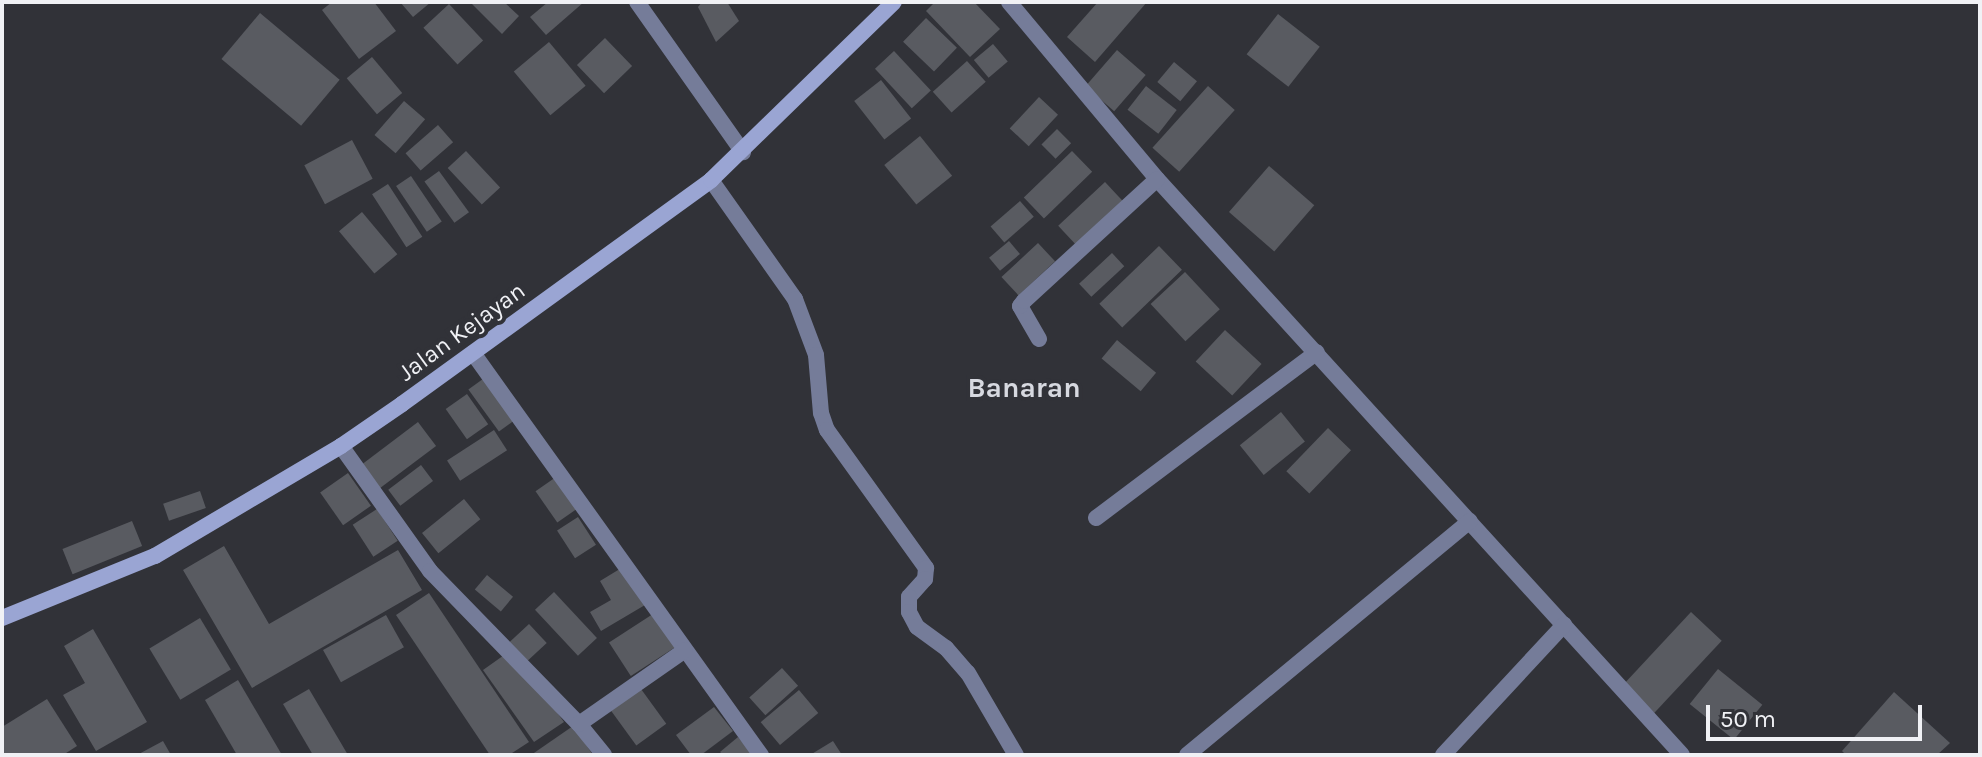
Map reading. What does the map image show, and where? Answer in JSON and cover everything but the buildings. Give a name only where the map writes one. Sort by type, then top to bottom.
[{"type":"main road","name":"Jalan Kejayan","points":[[2,618],[155,556],[341,446],[711,180],[894,2]]},
{"type":"street","points":[[637,2],[743,152]]},
{"type":"street","points":[[1009,2],[1157,179],[1682,755]]},
{"type":"street","points":[[1039,339],[1020,306],[1157,179]]},
{"type":"street","points":[[711,180],[795,299],[816,355],[821,413],[827,430],[926,568],[925,579],[909,597],[909,612],[917,627],[946,648],[968,673],[1016,755]]},
{"type":"street","points":[[1096,518],[1317,352]]},
{"type":"street","points":[[473,353],[761,755]]},
{"type":"street","points":[[341,446],[430,571],[579,724],[604,755]]},
{"type":"street","points":[[1187,755],[1470,521]]},
{"type":"street","points":[[1443,755],[1564,625]]},
{"type":"street","points":[[579,724],[685,650]]},
{"type":"district","name":"Banaran","points":[[1024,388]]}]
